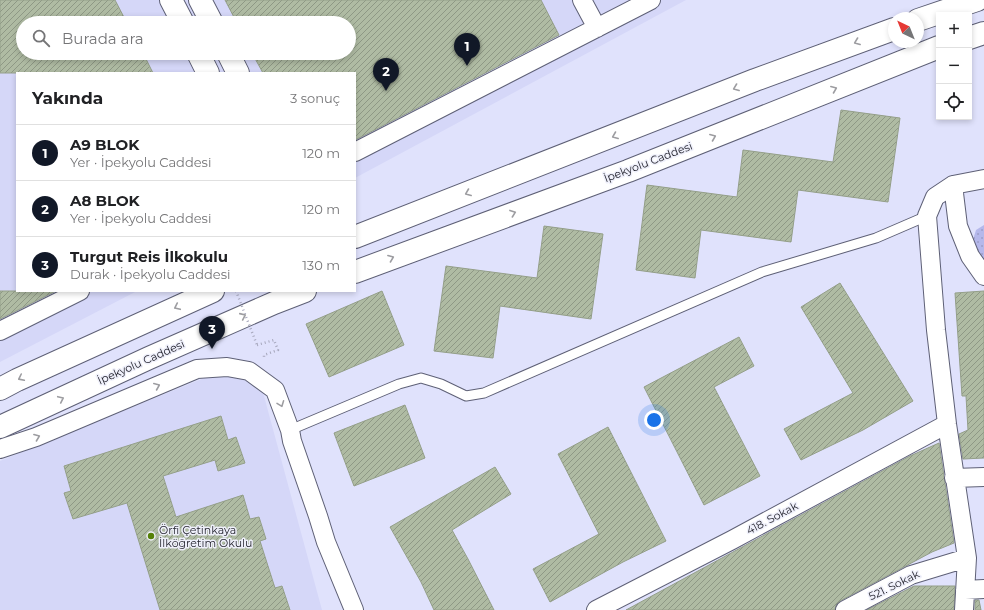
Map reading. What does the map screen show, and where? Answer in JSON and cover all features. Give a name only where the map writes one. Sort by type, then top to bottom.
[{"type":"main road","points":[[171,0],[179,16]]},
{"type":"main road","points":[[200,0],[208,16]]},
{"type":"main road","points":[[924,18],[977,0]]},
{"type":"main road","points":[[356,237],[755,80],[888,30]]},
{"type":"main road","points":[[972,37],[984,34]]},
{"type":"main road","points":[[972,47],[984,46]]},
{"type":"main road","name":"İpekyolu Caddesi","points":[[356,272],[628,171],[936,48]]},
{"type":"main road","points":[[202,60],[208,72]]},
{"type":"main road","points":[[232,60],[238,72]]},
{"type":"main road","points":[[0,389],[211,292]]},
{"type":"main road","name":"İpekyolu Caddesi","points":[[0,427],[156,355],[302,292]]},
{"type":"street","points":[[582,0],[597,28]]},
{"type":"street","points":[[356,151],[651,0]]},
{"type":"street","points":[[964,610],[967,558],[946,424],[926,216],[935,198],[952,185],[984,180]]},
{"type":"street","points":[[952,185],[958,226],[970,256],[984,276]]},
{"type":"street","points":[[0,331],[78,292]]},
{"type":"street","points":[[0,449],[36,437],[197,369],[227,367],[249,371],[275,390],[290,430],[326,542],[354,610]]},
{"type":"street","name":"418. Sokak","points":[[596,610],[732,540],[946,424]]},
{"type":"street","points":[[954,478],[984,477]]},
{"type":"street","name":"521. Sokak","points":[[845,610],[911,575],[967,558]]},
{"type":"street","points":[[965,590],[984,589]]},
{"type":"lane","points":[[290,430],[399,384],[421,378],[442,384],[466,396],[484,393],[762,272],[876,238],[926,216]]},
{"type":"path","points":[[236,292],[257,345],[274,340],[278,350],[264,355]]},
{"type":"shaded area","points":[[0,0],[686,0],[356,177],[356,72],[16,72],[16,292],[135,292],[0,362]]},
{"type":"shaded area","points":[[984,225],[984,260],[971,246],[976,230]]},
{"type":"shaded area","name":"Örfi Çetinkaya İlköğretim Okulu","points":[[219,372],[261,385],[322,610],[0,610],[0,461]]},
{"type":"building","points":[[0,0],[115,0],[123,16],[16,16],[16,60],[146,60],[152,72],[16,72],[0,73]]},
{"type":"building","points":[[225,0],[541,0],[559,35],[356,139],[356,72],[262,72],[256,60],[356,60],[356,16],[233,16]]},
{"type":"building","points":[[841,110],[900,118],[888,202],[798,190],[791,242],[701,230],[695,278],[636,270],[647,185],[737,197],[743,150],[833,162]]},
{"type":"building","points":[[544,226],[603,234],[591,319],[500,306],[493,358],[434,351],[446,266],[537,278]]},
{"type":"building","points":[[840,283],[913,401],[863,430],[801,460],[784,429],[853,393],[801,307]]},
{"type":"building","points":[[0,291],[54,292],[0,319]]},
{"type":"building","points":[[382,291],[404,345],[329,377],[306,324]]},
{"type":"building","points":[[984,291],[984,458],[963,459],[959,434],[968,430],[966,396],[962,396],[955,293]]},
{"type":"building","points":[[739,337],[754,366],[714,387],[760,476],[704,505],[644,387]]},
{"type":"building","points":[[405,405],[425,458],[354,486],[334,433]]},
{"type":"building","points":[[221,416],[228,440],[236,437],[245,463],[218,471],[215,460],[163,476],[176,517],[243,495],[250,519],[259,517],[266,539],[260,541],[275,588],[282,586],[290,610],[160,610],[127,503],[73,519],[64,493],[71,491],[64,466]]},
{"type":"building","points":[[608,427],[666,541],[623,562],[550,602],[533,569],[599,534],[558,454]]},
{"type":"building","points":[[939,443],[954,543],[932,552],[840,601],[836,605],[835,610],[626,610],[910,456]]},
{"type":"building","points":[[495,467],[511,494],[452,530],[494,610],[434,610],[421,582],[390,527]]},
{"type":"building","points":[[914,586],[955,586],[954,610],[867,610]]},
{"type":"building","points":[[975,600],[979,600],[981,610],[975,610]]},
{"type":"place","name":"A9 BLOK","points":[[467,66]]},
{"type":"place","name":"A8 BLOK","points":[[386,91]]},
{"type":"place","name":"Turgut Reis İlkokulu","points":[[212,349]]},
{"type":"place","name":"Örfi Çetinkaya İlköğretim Okulu","points":[[151,536]]}]
